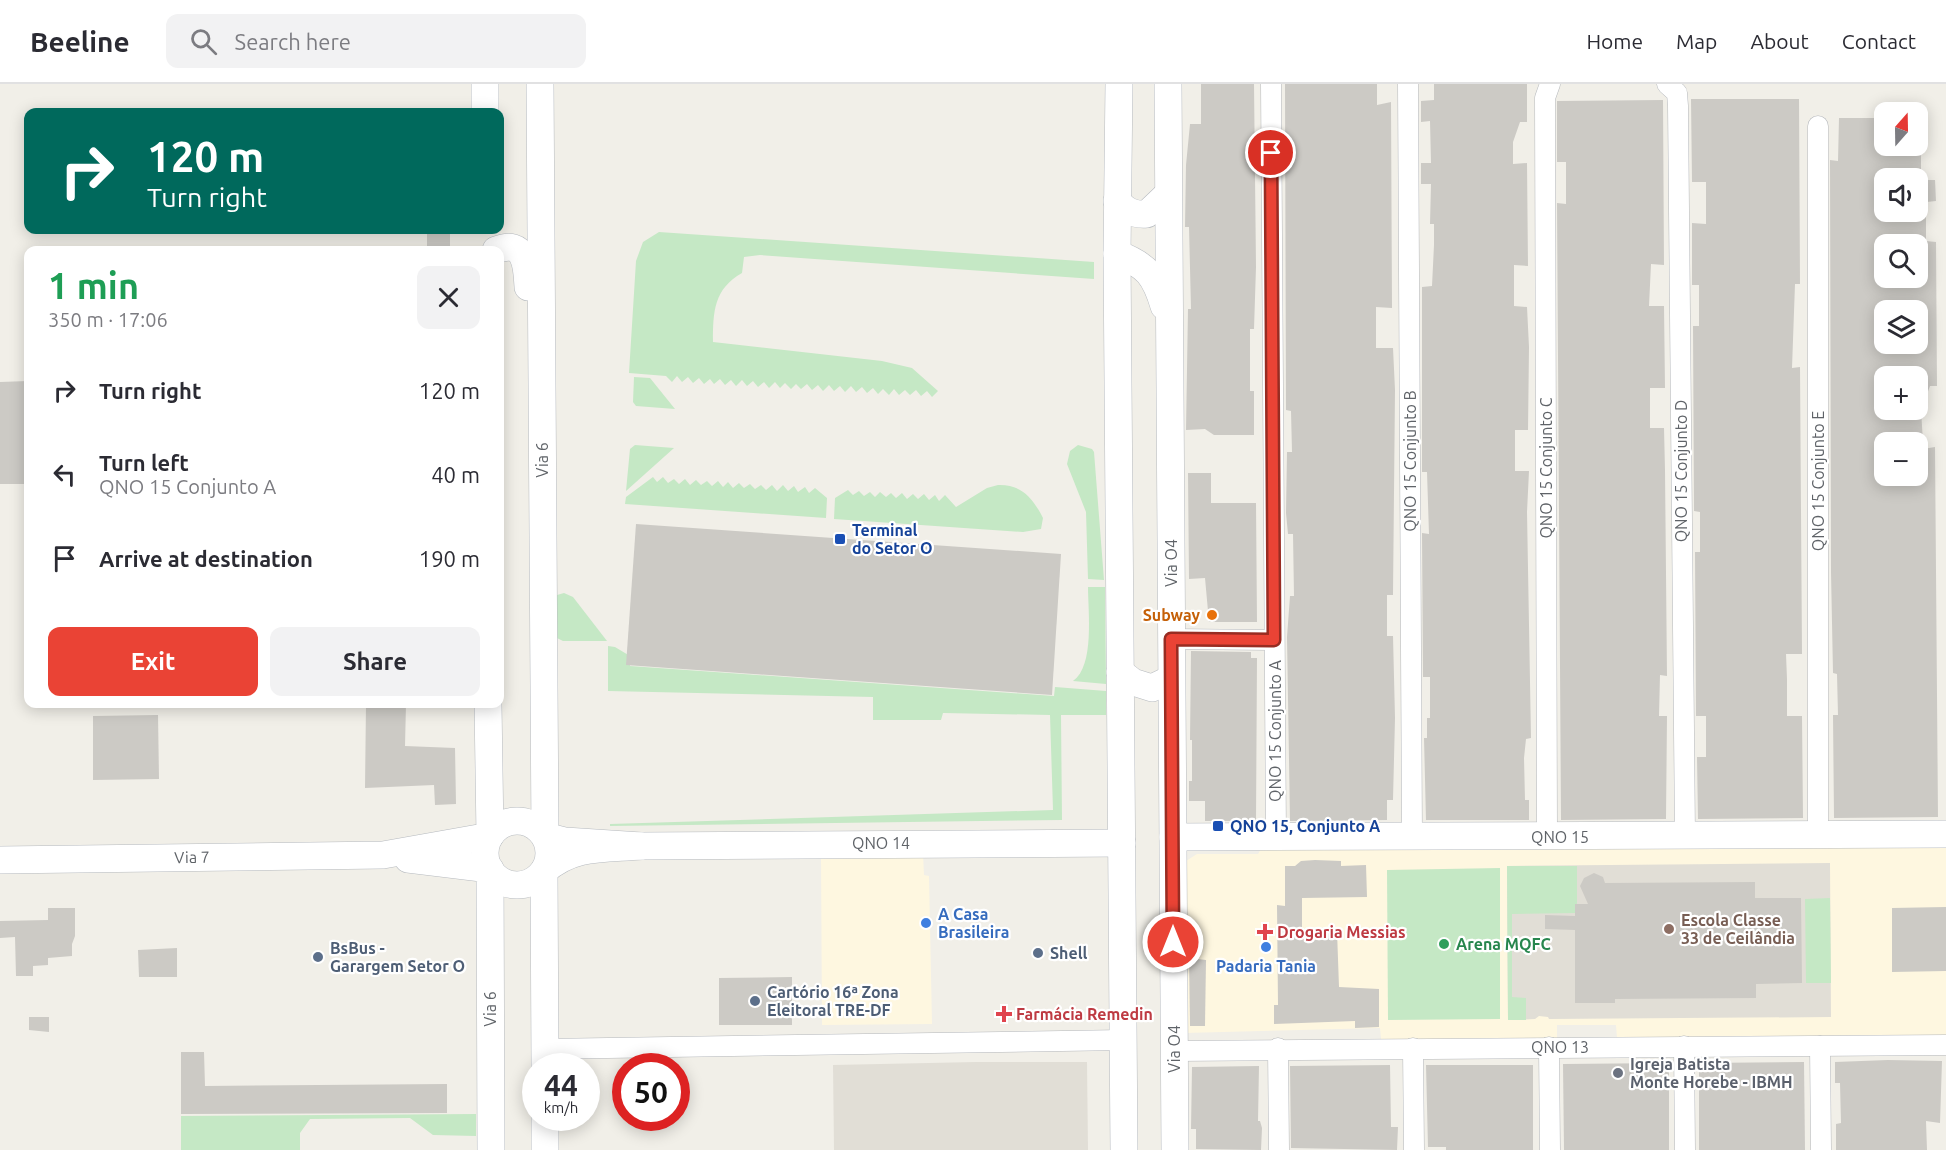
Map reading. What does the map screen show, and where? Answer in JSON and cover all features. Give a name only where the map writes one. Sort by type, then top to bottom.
[{"type":"main road","points":[[484,84],[485,108]]},
{"type":"main road","name":"Via 6","points":[[540,84],[545,836]]},
{"type":"main road","points":[[1119,84],[1117,254],[1124,1150]]},
{"type":"main road","name":"Via O4","points":[[1168,84],[1175,1150]]},
{"type":"main road","points":[[1117,201],[1136,215],[1147,214],[1168,194]]},
{"type":"main road","points":[[504,248],[516,250],[527,264],[529,392],[542,449]]},
{"type":"main road","points":[[1117,254],[1135,261],[1149,272],[1158,288],[1169,324]]},
{"type":"main road","points":[[1120,672],[1133,682],[1152,688],[1171,679]]},
{"type":"main road","points":[[488,708],[490,836],[486,847],[490,869],[501,880],[516,885],[528,883],[544,871]]},
{"type":"main road","points":[[490,836],[497,828],[517,821],[528,823],[545,836],[549,848],[549,860],[544,871],[545,1053]]},
{"type":"main road","name":"QNO 15","points":[[1173,837],[1233,839],[1946,834]]},
{"type":"main road","name":"Via 7","points":[[383,855],[490,836]]},
{"type":"main road","name":"QNO 14","points":[[545,836],[565,841],[640,846]]},
{"type":"main road","name":"QNO 14","points":[[544,871],[558,859],[576,851],[640,846],[1122,843]]},
{"type":"main road","name":"Via 7","points":[[0,860],[383,855],[490,869]]},
{"type":"main road","name":"Via 6","points":[[490,869],[491,1150]]},
{"type":"main road","points":[[545,1131],[545,1150]]},
{"type":"street","name":"QNO 15 Conjunto A","points":[[1271,84],[1276,838]]},
{"type":"street","name":"QNO 15 Conjunto D","points":[[1667,84],[1677,93],[1678,106],[1684,836]]},
{"type":"street","name":"QNO 15 Conjunto B","points":[[1408,85],[1412,837]]},
{"type":"street","name":"QNO 15 Conjunto C","points":[[1547,837],[1548,91]]},
{"type":"street","name":"QNO 15 Conjunto E","points":[[1818,126],[1818,836]]},
{"type":"street","points":[[1171,639],[1274,640]]},
{"type":"street","points":[[600,1056],[1123,1040]]},
{"type":"street","name":"QNO 13","points":[[1174,1051],[1278,1048],[1946,1045]]},
{"type":"street","points":[[1684,1046],[1685,1150]]},
{"type":"street","points":[[1820,1046],[1821,1150]]},
{"type":"street","points":[[1549,1047],[1550,1150]]},
{"type":"street","points":[[1278,1048],[1279,1150]]},
{"type":"street","points":[[1413,1048],[1414,1150]]},
{"type":"shaded area","points":[[1946,844],[1946,1035],[1617,1038],[1616,1025],[1557,1025],[1557,1039],[1381,1039],[1380,1028],[1184,1033],[1186,861],[1197,854],[1258,854],[1261,849]]},
{"type":"shaded area","points":[[821,854],[923,854],[924,875],[929,876],[932,1024],[822,1025]]},
{"type":"shaded area","name":"Escola Classe 33 de Ceilândia","points":[[1830,863],[1831,1017],[1549,1019],[1539,1016],[1535,1019],[1508,1020],[1507,866]]},
{"type":"shaded area","points":[[1087,1062],[1088,1150],[834,1150],[833,1065]]},
{"type":"green space","points":[[659,232],[1094,262],[1094,279],[760,255],[744,257],[742,273],[726,286],[717,302],[713,342],[882,361],[912,368],[938,391],[932,397],[927,391],[921,396],[916,390],[910,395],[905,390],[899,395],[894,389],[889,395],[883,389],[878,394],[873,388],[867,393],[862,387],[856,392],[851,386],[845,392],[840,386],[834,391],[829,385],[823,391],[818,385],[812,390],[807,384],[801,389],[796,384],[791,389],[785,383],[780,388],[775,382],[769,388],[764,382],[758,387],[753,381],[747,386],[742,380],[736,386],[731,380],[725,385],[720,379],[714,384],[710,379],[704,384],[699,378],[693,383],[688,377],[682,382],[677,376],[672,382],[666,376],[629,373],[636,261],[643,242]]},
{"type":"green space","points":[[634,377],[650,378],[675,409],[636,406],[633,402]]},
{"type":"green space","points":[[635,445],[674,448],[626,491],[630,449]]},
{"type":"green space","points":[[1078,445],[1092,449],[1094,452],[1104,580],[1088,579],[1086,512],[1067,464],[1070,451]]},
{"type":"green space","points":[[653,477],[657,482],[663,477],[668,483],[674,479],[679,484],[685,479],[690,485],[696,480],[701,485],[707,481],[712,486],[718,481],[723,487],[728,482],[733,488],[739,483],[744,488],[750,484],[755,489],[761,485],[766,490],[772,485],[777,491],[783,485],[788,491],[794,486],[798,492],[805,487],[809,493],[815,488],[827,498],[826,518],[625,504],[626,497]]},
{"type":"green space","points":[[998,485],[1020,490],[1035,504],[1043,518],[1041,529],[1023,532],[834,519],[835,498],[848,490],[853,495],[859,491],[864,496],[870,492],[875,497],[880,492],[886,497],[891,493],[896,498],[902,493],[907,499],[913,494],[918,499],[924,494],[929,500],[935,495],[939,501],[945,495],[956,507],[987,488]]},
{"type":"green space","points":[[1088,587],[1105,587],[1106,684],[1073,681],[1080,674],[1087,651]]},
{"type":"green space","points":[[564,593],[573,597],[607,641],[563,641],[557,638],[557,595]]},
{"type":"green space","points":[[608,646],[615,647],[630,656],[630,666],[1054,696],[1055,687],[1106,691],[1106,715],[1061,715],[1062,820],[610,826],[610,824],[1053,810],[1050,715],[943,713],[941,720],[873,720],[873,697],[608,691]]},
{"type":"green space","points":[[1507,866],[1577,866],[1577,913],[1512,914],[1512,997],[1526,998],[1526,1020],[1508,1020]]},
{"type":"green space","name":"Arena MQFC","points":[[1500,868],[1500,1019],[1388,1020],[1387,870]]},
{"type":"green space","points":[[1830,898],[1831,983],[1806,983],[1805,899]]},
{"type":"green space","points":[[476,1114],[476,1136],[433,1135],[410,1118],[310,1119],[300,1133],[300,1150],[181,1150],[181,1116]]},
{"type":"building","points":[[1201,84],[1254,84],[1256,267],[1254,329],[1250,329],[1250,391],[1254,391],[1254,435],[1214,435],[1205,429],[1186,430],[1188,309],[1191,309],[1189,227],[1185,227],[1186,165],[1190,124],[1201,124]]},
{"type":"building","points":[[1285,84],[1377,84],[1377,105],[1391,102],[1392,308],[1376,307],[1376,348],[1393,348],[1395,390],[1393,595],[1387,595],[1387,636],[1393,636],[1395,718],[1393,800],[1387,800],[1387,820],[1290,821],[1287,637],[1290,596],[1294,596],[1293,534],[1288,534],[1286,513],[1287,452],[1292,452],[1291,411],[1286,410]]},
{"type":"building","points":[[1434,84],[1527,84],[1527,122],[1520,122],[1513,142],[1513,164],[1527,163],[1528,266],[1514,265],[1514,306],[1527,307],[1529,347],[1528,430],[1515,430],[1515,471],[1529,471],[1527,512],[1531,738],[1526,739],[1524,758],[1525,800],[1529,800],[1529,820],[1426,820],[1424,738],[1427,738],[1427,718],[1430,718],[1430,677],[1423,677],[1422,533],[1429,534],[1427,472],[1422,472],[1422,287],[1432,286],[1434,224],[1430,224],[1431,184],[1421,184],[1421,163],[1431,163],[1430,121],[1421,122],[1421,101],[1434,100]]},
{"type":"building","points":[[1691,99],[1799,99],[1800,284],[1795,284],[1792,368],[1800,367],[1802,654],[1786,654],[1787,716],[1802,716],[1803,818],[1698,819],[1697,757],[1706,757],[1706,716],[1696,716],[1695,552],[1700,552],[1700,512],[1694,511],[1693,326],[1699,326],[1699,285],[1692,285],[1692,223],[1706,224],[1706,182],[1692,182]]},
{"type":"building","points":[[1663,100],[1664,265],[1651,264],[1649,306],[1664,306],[1665,388],[1650,388],[1650,428],[1664,428],[1667,676],[1660,675],[1659,716],[1667,716],[1666,819],[1561,820],[1557,203],[1566,204],[1566,162],[1557,162],[1557,101]]},
{"type":"building","points":[[1839,118],[1874,118],[1874,156],[1921,156],[1921,168],[1874,168],[1874,222],[1926,222],[1926,234],[1874,234],[1874,288],[1928,288],[1928,241],[1936,242],[1937,386],[1930,386],[1928,391],[1928,366],[1874,366],[1874,420],[1922,420],[1922,432],[1874,432],[1874,486],[1928,486],[1928,448],[1935,447],[1938,817],[1834,818],[1833,715],[1838,715],[1837,674],[1833,673],[1831,572],[1830,160],[1838,161]]},
{"type":"building","points":[[1928,180],[1935,180],[1936,201],[1928,202]]},
{"type":"building","points":[[427,234],[450,234],[450,246],[427,246]]},
{"type":"building","points":[[24,381],[24,484],[0,484],[0,382]]},
{"type":"building","points":[[1188,473],[1211,473],[1211,503],[1256,503],[1257,622],[1209,622],[1205,578],[1189,579]]},
{"type":"building","points":[[636,524],[1061,554],[1052,695],[626,665]]},
{"type":"building","points":[[1191,651],[1251,652],[1251,658],[1257,658],[1256,821],[1205,821],[1205,801],[1189,801],[1189,781],[1192,781]]},
{"type":"building","points":[[366,708],[406,708],[405,746],[455,748],[456,804],[435,805],[434,785],[365,788]]},
{"type":"building","points":[[158,715],[159,779],[93,780],[93,716]]},
{"type":"building","points":[[1301,861],[1341,861],[1341,866],[1366,865],[1367,897],[1302,898],[1302,931],[1337,931],[1339,987],[1379,989],[1379,1027],[1355,1028],[1355,1021],[1274,1024],[1274,1005],[1278,1005],[1277,905],[1285,906],[1285,866],[1295,866]]},
{"type":"building","points":[[1594,873],[1603,877],[1605,883],[1755,882],[1755,898],[1801,898],[1802,983],[1756,984],[1756,998],[1615,999],[1615,1003],[1575,1003],[1575,930],[1545,929],[1545,915],[1575,916],[1575,904],[1588,904],[1580,886],[1584,878]]},
{"type":"building","points":[[1946,907],[1946,971],[1892,972],[1892,908]]},
{"type":"building","points":[[48,908],[75,908],[72,956],[48,958],[48,965],[33,966],[33,976],[16,976],[15,937],[0,938],[0,921],[48,920]]},
{"type":"building","points":[[177,948],[177,977],[139,977],[138,950]]},
{"type":"building","points":[[1189,958],[1206,960],[1205,1026],[1190,1026]]},
{"type":"building","name":"Cartório 16ª Zona Eleitoral TRE-DF","points":[[792,977],[792,1025],[719,1025],[719,978]]},
{"type":"building","points":[[29,1017],[49,1017],[49,1032],[29,1030]]},
{"type":"building","points":[[181,1052],[204,1052],[205,1086],[447,1084],[447,1113],[181,1114]]},
{"type":"building","points":[[1942,1061],[1940,1123],[1926,1121],[1927,1150],[1836,1150],[1836,1124],[1841,1123],[1840,1083],[1835,1083],[1835,1062]]},
{"type":"building","points":[[1804,1062],[1805,1150],[1699,1150],[1699,1063]]},
{"type":"building","points":[[1669,1063],[1669,1150],[1564,1150],[1563,1064]]},
{"type":"building","points":[[1390,1065],[1391,1127],[1398,1127],[1397,1150],[1291,1148],[1290,1066]]},
{"type":"building","points":[[1426,1065],[1533,1065],[1533,1150],[1446,1150],[1446,1147],[1428,1147]]},
{"type":"building","points":[[1259,1066],[1258,1121],[1262,1128],[1261,1150],[1196,1149],[1196,1129],[1191,1129],[1192,1067]]},
{"type":"place","name":"Terminal do Setor O","points":[[840,539]]},
{"type":"place","name":"Subway","points":[[1212,615]]},
{"type":"place","name":"QNO 15, Conjunto A","points":[[1218,826]]},
{"type":"place","name":"A Casa Brasileira","points":[[926,923]]},
{"type":"place","name":"Escola Classe 33 de Ceilândia","points":[[1669,929]]},
{"type":"place","name":"Drogaria Messias","points":[[1265,932]]},
{"type":"place","name":"Arena MQFC","points":[[1444,944]]},
{"type":"place","name":"Padaria Tania","points":[[1266,947]]},
{"type":"place","name":"Shell","points":[[1038,953]]},
{"type":"place","name":"BsBus - Garargem Setor O","points":[[318,957]]},
{"type":"place","name":"Cartório 16ª Zona Eleitoral TRE-DF","points":[[755,1001]]},
{"type":"place","name":"Farmácia Remedin","points":[[1004,1014]]},
{"type":"place","name":"Igreja Batista Monte Horebe - IBMH","points":[[1618,1073]]},
{"type":"route","points":[[1173,942],[1171,639],[1274,640],[1271,153]]}]
